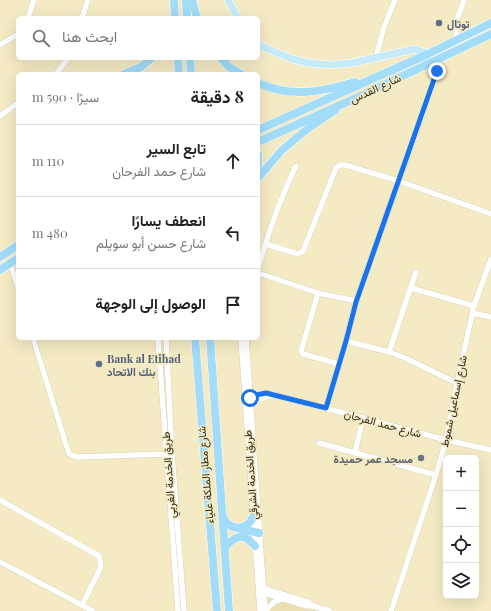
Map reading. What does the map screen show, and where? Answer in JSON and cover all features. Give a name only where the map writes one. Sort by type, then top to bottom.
[{"type":"highway","points":[[174,0],[174,16]]},
{"type":"highway","points":[[186,0],[188,16]]},
{"type":"highway","points":[[192,0],[196,16]]},
{"type":"highway","name":"شارع القدس","points":[[260,129],[428,54],[491,23]]},
{"type":"highway","name":"شارع القدس","points":[[260,141],[490,35]]},
{"type":"highway","points":[[129,72],[141,67],[150,60]]},
{"type":"highway","points":[[178,60],[179,72]]},
{"type":"highway","points":[[190,60],[191,72]]},
{"type":"highway","points":[[223,60],[238,72]]},
{"type":"highway","points":[[260,84],[289,92],[309,92],[335,88],[381,75]]},
{"type":"highway","points":[[260,176],[282,150],[306,130],[346,102]]},
{"type":"highway","points":[[0,257],[16,246]]},
{"type":"highway","points":[[0,270],[16,259]]},
{"type":"highway","name":"شارع مطار الملكة علياء","points":[[194,340],[217,611]]},
{"type":"highway","name":"شارع مطار الملكة علياء","points":[[210,340],[229,611]]},
{"type":"highway","points":[[222,513],[226,522],[231,526],[257,533]]},
{"type":"highway","points":[[238,528],[247,525],[253,517]]},
{"type":"highway","points":[[225,547],[233,539],[241,537],[249,539],[255,546]]},
{"type":"main road","points":[[228,0],[237,16]]},
{"type":"main road","points":[[260,44],[292,59],[330,65],[352,63],[415,49],[428,54]]},
{"type":"street","points":[[29,16],[34,0]]},
{"type":"street","points":[[83,16],[88,0]]},
{"type":"street","points":[[376,57],[384,27],[395,0]]},
{"type":"street","points":[[457,40],[455,25],[464,0]]},
{"type":"street","points":[[0,45],[16,35]]},
{"type":"street","points":[[58,72],[66,60]]},
{"type":"street","points":[[326,408],[356,302],[436,76],[437,71],[434,60]]},
{"type":"street","points":[[0,116],[16,105]]},
{"type":"street","points":[[260,245],[265,244],[298,254],[304,251],[336,168],[340,165],[345,165],[399,180],[491,214]]},
{"type":"street","points":[[260,261],[286,186],[296,166]]},
{"type":"street","name":"شارع إسماعيل شموط","points":[[391,611],[446,440],[474,306],[491,259]]},
{"type":"street","points":[[10,263],[16,282]]},
{"type":"street","points":[[389,352],[416,272]]},
{"type":"street","points":[[260,275],[318,293],[356,302]]},
{"type":"street","points":[[411,288],[474,306]]},
{"type":"street","points":[[318,293],[301,351],[303,354],[339,364]]},
{"type":"street","points":[[473,313],[491,318]]},
{"type":"street","points":[[35,340],[69,454],[77,457],[166,454]]},
{"type":"street","name":"طريق الخدمة الغربي","points":[[158,340],[165,382],[184,611]]},
{"type":"street","name":"طريق الخدمة الغربي","points":[[166,340],[166,454],[178,611]]},
{"type":"street","name":"طريق الخدمة الشرقي","points":[[241,340],[248,401],[257,533],[260,611]]},
{"type":"street","name":"طريق الخدمة الشرقي","points":[[246,340],[253,517],[257,533],[255,546],[260,589],[265,611]]},
{"type":"street","points":[[346,341],[389,352],[457,383]]},
{"type":"street","name":"شارع حمد الفرحان","points":[[248,401],[275,395],[446,440],[491,450]]},
{"type":"street","points":[[355,453],[363,418]]},
{"type":"street","points":[[319,443],[436,475]]},
{"type":"street","points":[[0,500],[99,556],[101,567],[82,605]]},
{"type":"street","points":[[0,562],[93,611]]},
{"type":"street","points":[[260,589],[283,599],[330,611]]},
{"type":"street","points":[[260,589],[308,602],[313,606]]},
{"type":"street","points":[[265,611],[274,602],[283,599]]},
{"type":"shaded area","points":[[267,594],[316,611],[269,611]]},
{"type":"place","name":"توتال","points":[[439,23]]},
{"type":"place","name":"Bank al Etihad بنك الاتحاد","points":[[99,364]]},
{"type":"place","name":"مسجد عمر حميدة","points":[[421,458]]},
{"type":"route","points":[[250,398],[266,393],[326,408],[356,302],[437,71]]}]
